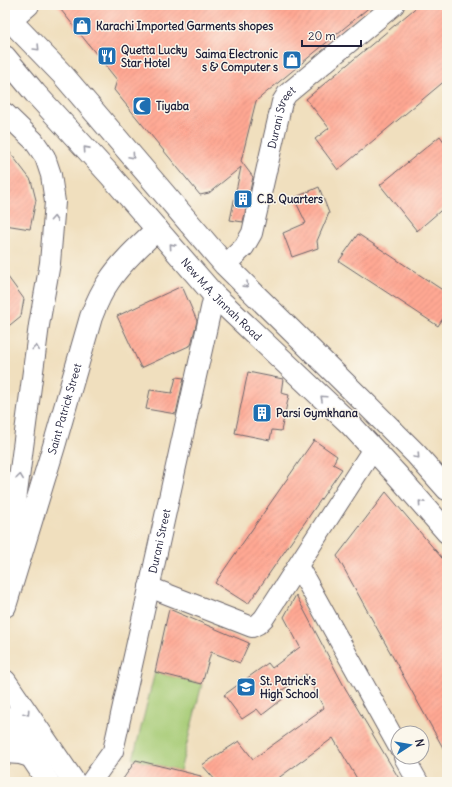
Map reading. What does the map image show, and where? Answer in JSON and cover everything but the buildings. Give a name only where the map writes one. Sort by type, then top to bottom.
[{"type":"main road","points":[[28,5],[7,20],[62,75],[225,265],[400,438],[447,489]]},
{"type":"main road","name":"New M.A. Jinnah Road","points":[[5,57],[214,295],[351,425],[447,532]]},
{"type":"main road","name":"Saint Patrick Street","points":[[5,606],[54,446],[91,317],[108,281],[121,265],[157,229]]},
{"type":"main road","points":[[351,425],[360,425],[366,420],[369,412],[366,404]]},
{"type":"main road","points":[[378,454],[386,441],[390,438],[400,438]]},
{"type":"main road","points":[[5,681],[74,782]]},
{"type":"main road","points":[[5,717],[48,782]]},
{"type":"main road","points":[[5,752],[20,753],[30,756]]},
{"type":"street","name":"Durani Street","points":[[225,265],[244,247],[252,233],[282,102],[287,94],[394,5]]},
{"type":"street","points":[[5,113],[34,141],[45,157],[51,175],[55,202],[50,262],[39,325],[5,584]]},
{"type":"street","name":"Durani Street","points":[[91,782],[113,751],[214,295]]},
{"type":"street","points":[[149,587],[252,628],[264,618],[298,566],[378,454]]},
{"type":"street","points":[[298,566],[390,732]]},
{"type":"street","points":[[408,765],[418,782]]},
{"type":"green space","points":[[155,672],[202,684],[180,771],[133,759]]},
{"type":"place","name":"Karachi Imported Garments shopes","points":[[82,26]]},
{"type":"place","name":"Quetta Lucky Star Hotel","points":[[107,56]]},
{"type":"place","name":"Saima Electronic s & Computer s","points":[[292,60]]},
{"type":"place","name":"Tiyaba","points":[[142,106]]},
{"type":"place","name":"C.B. Quarters","points":[[243,199]]},
{"type":"place","name":"Parsi Gymkhana","points":[[262,413]]},
{"type":"place","name":"St. Patrick's High School","points":[[246,687]]}]
